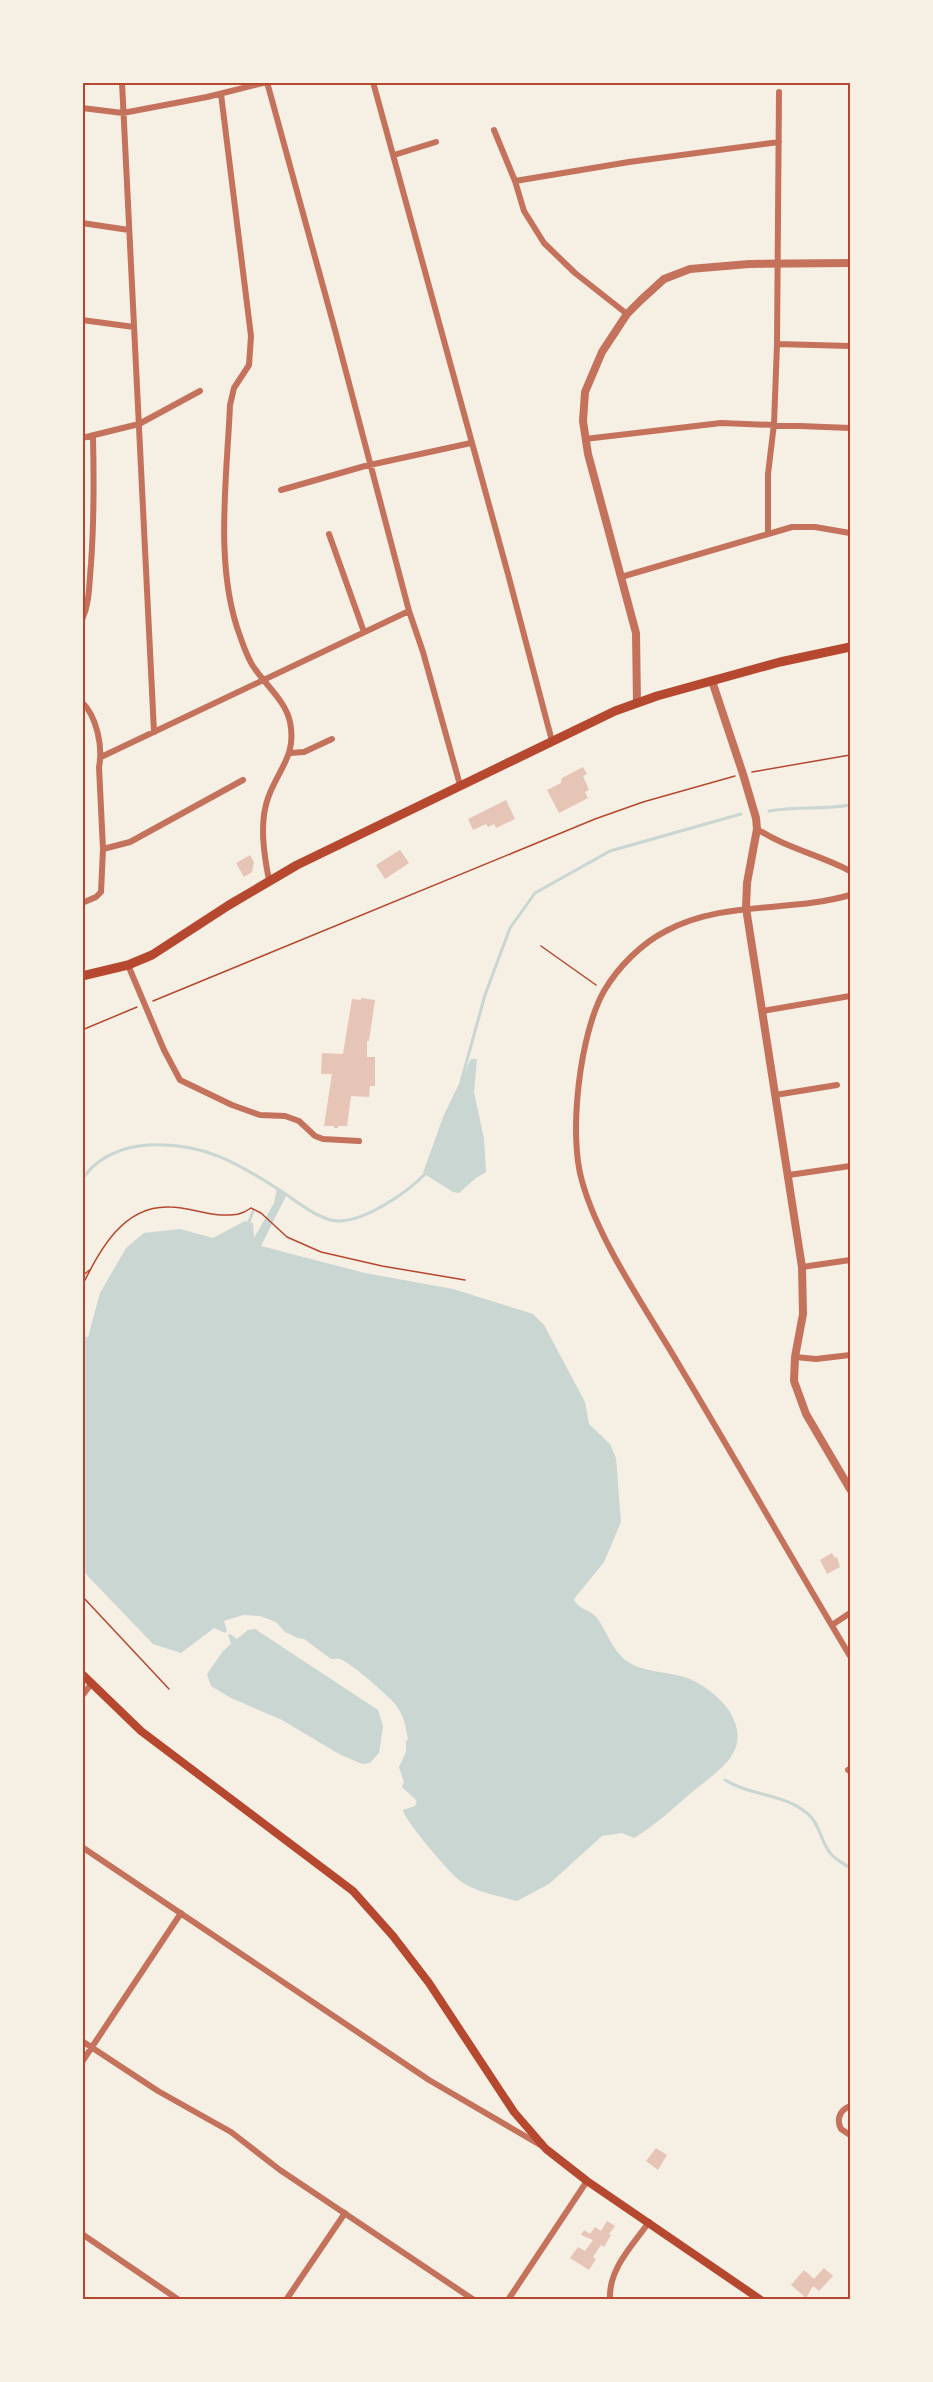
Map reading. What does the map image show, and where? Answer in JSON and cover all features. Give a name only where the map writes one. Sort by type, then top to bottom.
[{"type":"main road","points":[[82,976],[128,965],[159,951],[268,880],[460,785],[637,703],[791,659],[850,647]]},
{"type":"main road","points":[[82,1674],[141,1731],[353,1891],[393,1936],[429,1983],[514,2112],[546,2149],[587,2181],[761,2300]]},
{"type":"street","points":[[122,82],[154,732]]},
{"type":"street","points":[[82,108],[123,113],[221,94],[267,82],[409,611],[423,652],[460,785]]},
{"type":"street","points":[[373,82],[552,741]]},
{"type":"street","points":[[768,533],[768,474],[774,424],[779,264],[779,92]]},
{"type":"street","points":[[221,94],[251,336],[249,365],[234,388],[230,405],[225,543],[230,597],[239,634],[253,667],[288,714],[292,743],[290,753],[268,797],[266,807],[265,855],[268,880]]},
{"type":"street","points":[[494,130],[515,181],[524,211],[544,243],[575,273],[627,314]]},
{"type":"street","points":[[394,155],[436,141]]},
{"type":"street","points":[[515,181],[629,162],[779,142]]},
{"type":"street","points":[[82,223],[129,230]]},
{"type":"street","points":[[637,703],[636,633],[585,439],[583,421],[585,392],[602,352],[627,314],[664,279],[690,269],[850,263]]},
{"type":"street","points":[[82,320],[134,327]]},
{"type":"street","points":[[777,344],[850,346]]},
{"type":"street","points":[[82,438],[139,424],[200,391]]},
{"type":"street","points":[[585,439],[721,423],[850,428]]},
{"type":"street","points":[[82,620],[88,605],[86,580],[95,495],[93,437]]},
{"type":"street","points":[[281,490],[371,465],[471,443]]},
{"type":"street","points":[[621,577],[768,533],[802,526],[850,533]]},
{"type":"street","points":[[329,534],[363,632]]},
{"type":"street","points":[[101,757],[409,611]]},
{"type":"street","points":[[712,681],[744,774],[754,808],[757,829],[747,883],[746,908],[802,1267],[803,1314],[795,1357],[794,1381],[801,1402],[850,1489]]},
{"type":"street","points":[[82,702],[94,722],[101,757],[99,768],[103,849],[101,892],[82,903]]},
{"type":"street","points":[[290,753],[304,752],[332,739]]},
{"type":"street","points":[[103,849],[130,842],[243,780]]},
{"type":"street","points":[[757,829],[780,843],[831,861],[850,871]]},
{"type":"street","points":[[850,895],[700,916],[664,932],[630,957],[604,990],[587,1034],[579,1088],[576,1137],[581,1178],[593,1213],[629,1281],[850,1656]]},
{"type":"street","points":[[128,965],[175,1073],[186,1084],[260,1115],[285,1116],[299,1121],[315,1136],[323,1139],[358,1141]]},
{"type":"street","points":[[762,1011],[850,996]]},
{"type":"street","points":[[775,1095],[837,1085]]},
{"type":"street","points":[[789,1175],[850,1166]]},
{"type":"street","points":[[802,1267],[850,1260]]},
{"type":"street","points":[[795,1357],[816,1359],[850,1355]]},
{"type":"street","points":[[832,1625],[850,1613]]},
{"type":"street","points":[[82,1696],[92,1683]]},
{"type":"street","points":[[82,1848],[429,2080],[546,2149]]},
{"type":"street","points":[[82,2062],[181,1913]]},
{"type":"street","points":[[82,2041],[158,2091],[231,2132],[280,2170],[474,2300]]},
{"type":"street","points":[[850,2106],[842,2111],[839,2120],[842,2129],[850,2135]]},
{"type":"street","points":[[508,2300],[587,2181]]},
{"type":"street","points":[[286,2300],[345,2213]]},
{"type":"street","points":[[610,2300],[610,2287],[614,2274],[649,2222]]},
{"type":"street","points":[[82,2234],[179,2300]]},
{"type":"path","points":[[147,1003],[595,819],[643,802],[744,774],[850,755]]},
{"type":"path","points":[[541,946],[604,990]]},
{"type":"path","points":[[82,1030],[136,1008]]},
{"type":"path","points":[[82,1286],[98,1254],[117,1229],[147,1210],[166,1206],[214,1214],[241,1215],[250,1208],[261,1213],[296,1242],[340,1257],[465,1280]]},
{"type":"path","points":[[82,1276],[91,1269]]},
{"type":"path","points":[[82,1596],[169,1689]]},
{"type":"shaded area","points":[[471,1059],[477,1059],[474,1092],[484,1139],[486,1172],[459,1193],[453,1192],[423,1173],[443,1117]]},
{"type":"shaded area","points":[[277,1188],[287,1194],[261,1246],[365,1273],[453,1289],[533,1314],[544,1325],[585,1402],[589,1424],[610,1444],[616,1458],[621,1522],[604,1562],[574,1599],[597,1618],[613,1646],[625,1660],[641,1668],[694,1681],[725,1705],[737,1727],[734,1751],[726,1763],[657,1822],[634,1838],[622,1833],[602,1836],[549,1884],[517,1901],[479,1891],[459,1880],[411,1824],[403,1810],[415,1806],[417,1801],[402,1787],[404,1782],[399,1767],[406,1752],[406,1741],[408,1740],[404,1720],[394,1703],[353,1667],[340,1659],[331,1659],[304,1639],[285,1632],[276,1622],[260,1616],[243,1615],[224,1621],[227,1631],[225,1633],[214,1628],[181,1653],[153,1644],[83,1571],[83,1336],[88,1337],[100,1293],[126,1248],[144,1233],[180,1229],[213,1238],[245,1221],[253,1223],[254,1238],[274,1203]]},
{"type":"shaded area","points":[[255,1629],[378,1710],[383,1726],[379,1753],[370,1763],[362,1764],[339,1754],[282,1720],[231,1698],[211,1686],[207,1674],[223,1651],[231,1644],[228,1635],[237,1639],[248,1630]]},
{"type":"building","points":[[583,767],[587,774],[583,776],[589,790],[585,792],[588,798],[559,813],[547,790],[561,783],[562,778]]},
{"type":"building","points":[[506,800],[515,819],[496,828],[494,824],[488,827],[486,824],[473,830],[468,819]]},
{"type":"building","points":[[400,850],[409,863],[385,879],[376,865]]},
{"type":"building","points":[[250,855],[254,862],[252,872],[244,877],[236,863]]},
{"type":"building","points":[[361,998],[375,1000],[369,1041],[367,1041],[367,1057],[375,1057],[375,1086],[370,1086],[369,1097],[351,1096],[347,1126],[334,1128],[334,1126],[324,1126],[332,1074],[321,1074],[322,1053],[343,1054],[352,999],[361,1000]]},
{"type":"building","points":[[832,1553],[835,1558],[837,1557],[840,1567],[827,1574],[820,1560]]},
{"type":"building","points":[[656,2148],[667,2155],[658,2170],[646,2161]]},
{"type":"building","points":[[607,2221],[615,2226],[604,2247],[601,2245],[593,2257],[596,2259],[589,2270],[570,2258],[578,2247],[585,2251],[593,2240],[581,2235],[584,2230],[590,2234],[595,2227],[601,2231]]},
{"type":"building","points":[[824,2268],[833,2276],[819,2291],[813,2286],[806,2298],[791,2285],[804,2270],[814,2279]]},
{"type":"waterway","points":[[769,811],[850,805]]},
{"type":"waterway","points":[[461,1082],[485,995],[510,928],[535,893],[610,851],[741,814]]},
{"type":"waterway","points":[[82,1180],[100,1161],[122,1150],[139,1146],[181,1146],[200,1150],[235,1164],[269,1183],[312,1212],[326,1219],[340,1221],[362,1216],[386,1204],[426,1173]]},
{"type":"waterway","points":[[249,1222],[253,1211]]},
{"type":"waterway","points":[[725,1780],[799,1807],[812,1818],[831,1854],[850,1868]]}]
